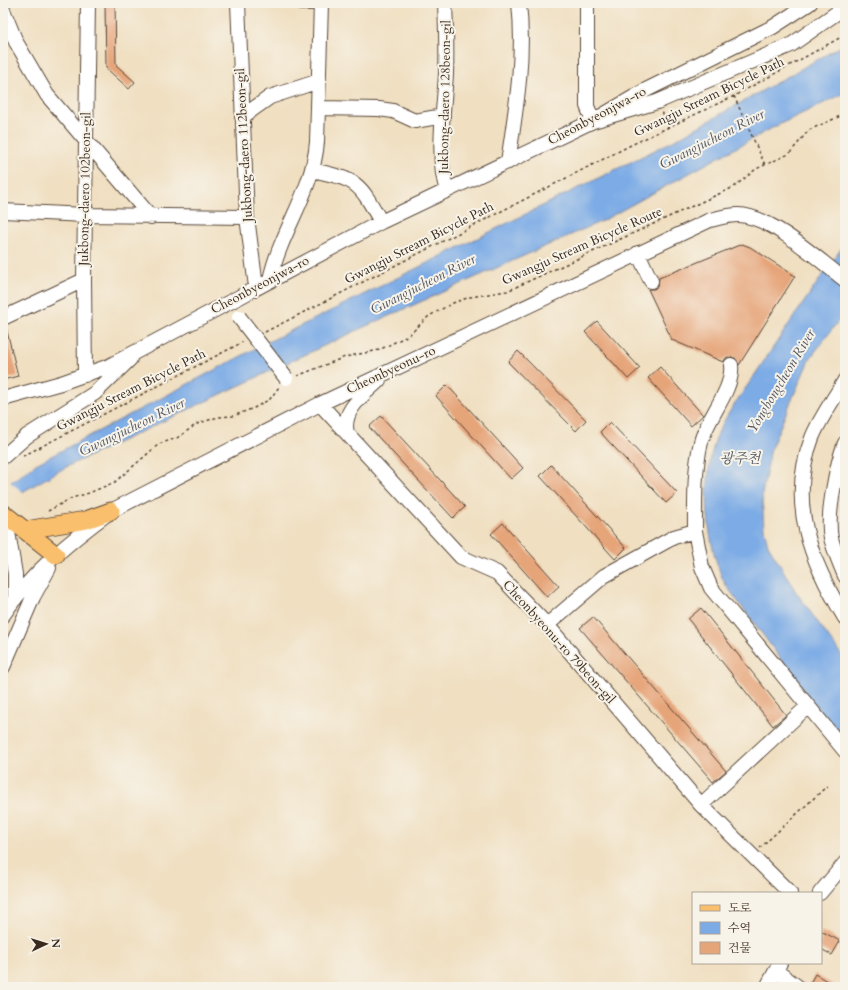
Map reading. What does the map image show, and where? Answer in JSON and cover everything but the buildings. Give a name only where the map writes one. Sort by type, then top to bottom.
[{"type":"main road","points":[[26,530],[64,526],[111,511]]},
{"type":"main road","points":[[4,514],[56,555]]},
{"type":"street","name":"Jukbong-daero 102beon-gil","points":[[85,376],[85,138],[88,3]]},
{"type":"street","name":"Jukbong-daero 112beon-gil","points":[[238,3],[247,217],[256,287]]},
{"type":"street","points":[[270,280],[274,259],[302,197],[312,170],[317,142],[320,3],[302,3]]},
{"type":"street","name":"Jukbong-daero 128beon-gil","points":[[446,3],[443,179],[447,190]]},
{"type":"street","points":[[508,162],[517,104],[520,56],[519,3]]},
{"type":"street","points":[[587,3],[587,106],[592,121],[657,102],[791,45],[845,7]]},
{"type":"street","name":"Cheonbyeonjwa-ro","points":[[3,399],[85,376],[109,366],[381,222],[592,121],[646,90],[773,27],[810,3]]},
{"type":"street","points":[[3,10],[16,42],[32,72],[58,108],[151,217]]},
{"type":"street","points":[[242,117],[270,97],[319,81]]},
{"type":"street","points":[[318,108],[379,109],[393,111],[415,121],[443,116]]},
{"type":"street","points":[[312,170],[334,175],[355,183],[363,190],[381,222]]},
{"type":"street","points":[[3,211],[151,217],[247,217]]},
{"type":"street","name":"Cheonbyeonu-ro","points":[[3,667],[33,597],[56,555],[82,532],[111,511],[320,404],[638,253],[710,220],[738,215],[752,217],[785,234],[845,280]]},
{"type":"street","points":[[638,253],[650,281]]},
{"type":"street","points":[[3,318],[84,280]]},
{"type":"street","points":[[228,302],[286,381]]},
{"type":"street","name":"Cheonbyeonjwa-ro","points":[[3,457],[27,436],[96,393],[139,350]]},
{"type":"street","points":[[730,365],[730,379],[701,441],[696,489],[695,531],[702,567],[711,588],[845,751]]},
{"type":"street","points":[[347,433],[346,420],[350,410],[388,372]]},
{"type":"street","points":[[845,380],[819,423],[812,438],[806,455],[801,489],[804,522],[814,557],[845,618]]},
{"type":"street","name":"Cheonbyeonu-ro 79beon-gil","points":[[320,404],[462,557],[497,573],[547,625],[702,805],[789,892]]},
{"type":"street","points":[[845,443],[835,476],[831,524],[831,537],[845,576]]},
{"type":"street","points":[[4,514],[15,574],[15,598]]},
{"type":"street","points":[[547,625],[604,576],[668,540],[695,531]]},
{"type":"street","points":[[3,615],[26,584],[56,555]]},
{"type":"street","points":[[702,805],[808,706]]},
{"type":"street","points":[[821,892],[845,863]]},
{"type":"street","points":[[767,987],[778,967],[798,987]]},
{"type":"path","name":"Gwangju Stream Bicycle Path","points":[[259,335],[670,126],[734,96],[845,35]]},
{"type":"path","points":[[734,96],[765,165]]},
{"type":"path","points":[[657,102],[670,126]]},
{"type":"path","name":"Gwangju Stream Bicycle Route","points":[[48,511],[72,498],[89,493],[115,482],[159,444],[177,438],[197,424],[218,417],[232,416],[254,408],[270,399],[286,381],[345,357],[379,350],[409,336],[429,316],[440,308],[470,297],[507,291],[734,187],[756,169],[789,154],[809,130],[845,114]]},
{"type":"path","name":"Gwangju Stream Bicycle Path","points":[[19,458],[246,341]]},
{"type":"path","points":[[753,855],[827,786]]},
{"type":"water","name":"Gwangjucheon River","points":[[845,44],[845,93],[774,127],[602,221],[362,328],[66,467],[24,491],[4,505],[3,488],[36,464],[266,343],[673,141]]},
{"type":"water","name":"광주천","points":[[845,243],[845,312],[809,360],[771,448],[762,494],[764,529],[768,545],[796,592],[845,660],[845,740],[824,717],[725,584],[714,551],[710,533],[707,497],[710,461],[714,444],[721,426],[737,400]]},
{"type":"pier","points":[[9,481],[24,493],[3,509],[3,486]]},
{"type":"water label","name":"Yongbongcheon River","points":[[781,381]]}]
